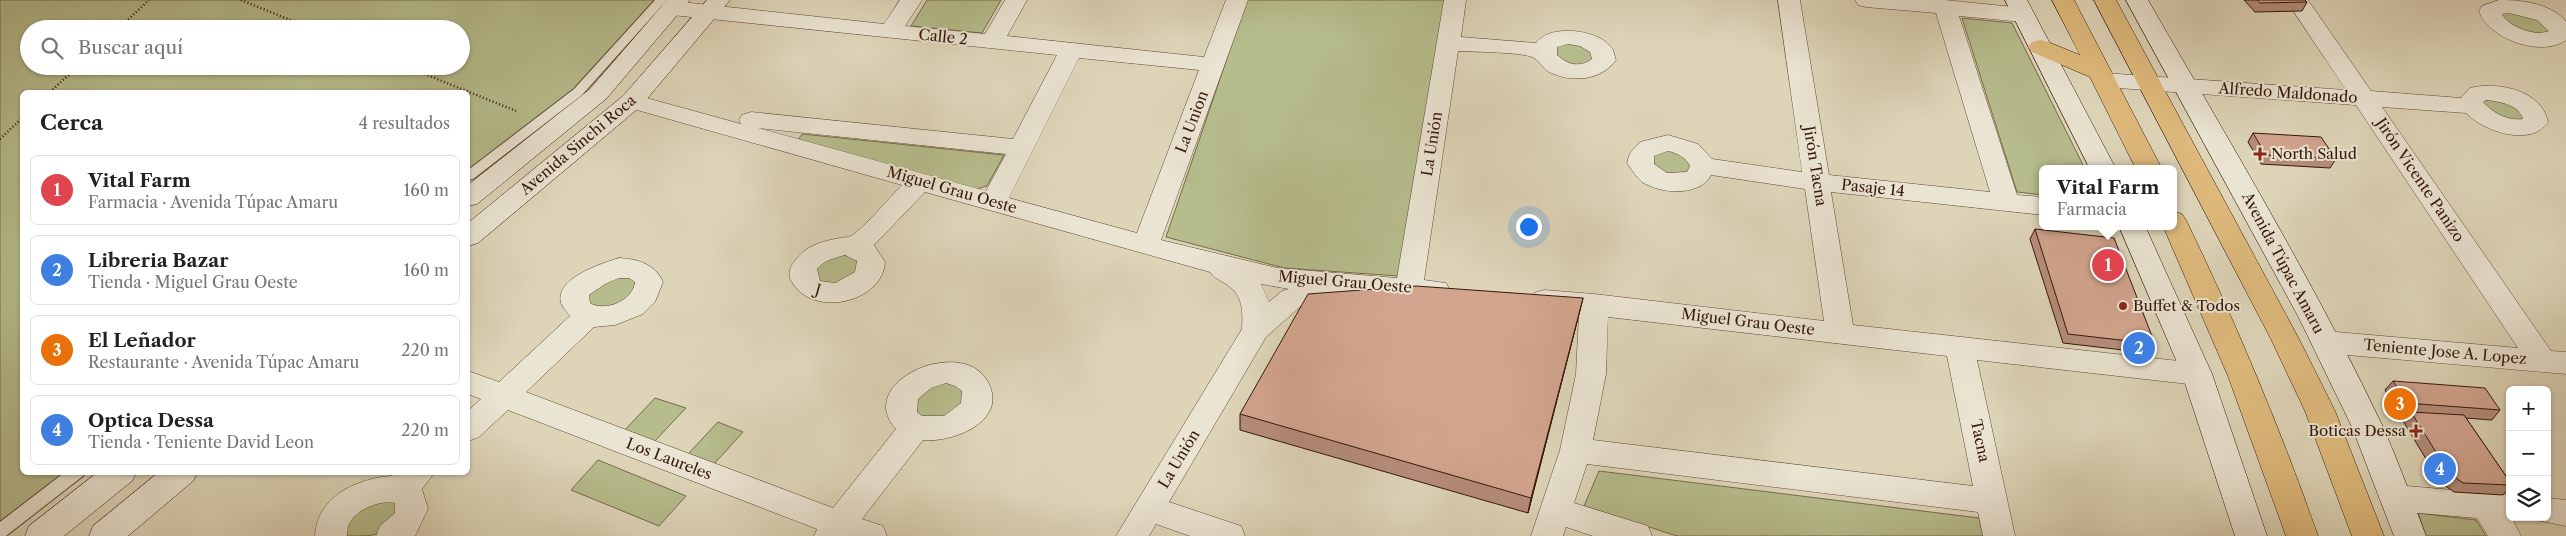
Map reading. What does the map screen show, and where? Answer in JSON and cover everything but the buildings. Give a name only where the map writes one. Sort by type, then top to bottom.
[{"type":"highway","points":[[2063,0],[2147,165]]},
{"type":"highway","points":[[2105,0],[2152,84],[2316,403],[2368,536]]},
{"type":"highway","points":[[2040,47],[2101,76]]},
{"type":"highway","points":[[2177,228],[2212,301],[2278,463],[2302,536]]},
{"type":"street","points":[[890,32],[911,0]]},
{"type":"street","points":[[992,42],[1016,0]]},
{"type":"street","name":"La Union","points":[[1146,244],[1237,0]]},
{"type":"street","name":"La Unión","points":[[1410,288],[1455,0]]},
{"type":"street","name":"Jirón Tacna","points":[[1789,0],[1840,333]]},
{"type":"street","points":[[1866,0],[1946,7],[2020,7],[2101,165]]},
{"type":"street","name":"Avenida Túpac Amaru","points":[[2137,0],[2254,208],[2325,342],[2368,428],[2410,536]]},
{"type":"street","name":"Jirón Vicente Panizo","points":[[2297,0],[2554,362]]},
{"type":"street","name":"Calle 2","points":[[671,3],[714,7],[890,32],[1214,65]]},
{"type":"street","name":"Avenida Sinchi Roca","points":[[470,196],[598,94],[671,3]]},
{"type":"street","name":"Avenida Sinchi Roca","points":[[470,235],[632,101],[714,7]]},
{"type":"street","points":[[1946,7],[2006,202]]},
{"type":"street","points":[[1448,43],[1544,51]]},
{"type":"street","points":[[994,202],[1071,50]]},
{"type":"street","name":"Alfredo Maldonado","points":[[2101,76],[2152,84],[2473,106]]},
{"type":"street","name":"Miguel Grau Oeste","points":[[632,101],[1200,260],[1277,278],[1340,285],[1458,292]]},
{"type":"street","points":[[675,112],[1021,148]]},
{"type":"street","name":"Pasaje 14","points":[[1703,166],[1817,182],[2039,206]]},
{"type":"street","points":[[856,247],[921,181]]},
{"type":"street","points":[[2134,230],[2164,295],[2197,374],[2251,536]]},
{"type":"street","name":"La Unión","points":[[1200,260],[1235,276],[1250,288],[1257,305],[1256,330]]},
{"type":"street","name":"La Unión","points":[[1132,536],[1256,330],[1292,298],[1310,291],[1340,285]]},
{"type":"street","name":"Miguel Grau Oeste","points":[[1516,297],[1594,304],[2197,374]]},
{"type":"street","points":[[1594,304],[1591,374],[1576,450],[1551,523],[1636,536]]},
{"type":"street","points":[[470,427],[589,315]]},
{"type":"street","name":"Teniente Jose A. Lopez","points":[[2325,342],[2554,362]]},
{"type":"street","name":"Tacna","points":[[1960,347],[2000,536]]},
{"type":"street","name":"Los Laureles","points":[[470,383],[835,530],[871,536]]},
{"type":"street","points":[[835,530],[916,427]]},
{"type":"street","points":[[1576,450],[1992,501]]},
{"type":"street","points":[[41,536],[117,475]]},
{"type":"street","points":[[105,536],[178,475]]},
{"type":"street","points":[[331,536],[332,523],[338,512],[349,503],[375,490],[389,488],[410,481],[409,495],[412,503],[412,512],[406,523],[392,536]]},
{"type":"street","points":[[2395,498],[2498,507],[2505,536]]},
{"type":"street","points":[[1149,508],[1229,536]]},
{"type":"street","points":[[2551,511],[2566,513]]},
{"type":"lane","points":[[470,174],[578,92],[671,3]]},
{"type":"lane","points":[[0,531],[73,475]]},
{"type":"path","points":[[128,20],[149,0]]},
{"type":"path","points":[[241,0],[290,20]]},
{"type":"path","points":[[52,90],[68,75]]},
{"type":"path","points":[[427,75],[464,90]]},
{"type":"path","points":[[470,92],[516,111]]},
{"type":"path","points":[[0,139],[20,120]]},
{"type":"green space","points":[[0,0],[655,0],[569,99],[470,175],[470,90],[20,90],[20,475],[73,475],[0,530]]},
{"type":"green space","points":[[927,0],[1001,0],[982,33],[911,26]]},
{"type":"green space","points":[[1247,0],[1446,0],[1399,276],[1284,268],[1166,237]]},
{"type":"green space","points":[[2513,9],[2552,25],[2548,35],[2513,31],[2499,10]]},
{"type":"green space","points":[[1962,18],[2012,23],[2083,165],[2039,165],[2039,195],[2017,192]]},
{"type":"green space","points":[[1574,40],[1599,58],[1571,69],[1549,49]]},
{"type":"green space","points":[[2503,98],[2527,118],[2513,120],[2501,117],[2491,111],[2481,101]]},
{"type":"green space","points":[[802,134],[1004,155],[987,186],[973,190],[798,140]]},
{"type":"green space","points":[[1679,148],[1696,171],[1670,179],[1645,157],[1648,152]]},
{"type":"green space","points":[[830,255],[853,255],[861,267],[841,285],[819,283],[813,269]]},
{"type":"green space","points":[[624,274],[638,283],[629,299],[602,307],[592,305],[587,301],[588,290]]},
{"type":"green space","points":[[948,381],[962,387],[967,399],[954,416],[929,420],[916,413],[914,400],[923,388]]},
{"type":"green space","points":[[655,398],[686,408],[653,443],[623,432]]},
{"type":"green space","points":[[718,422],[743,432],[714,464],[688,454]]},
{"type":"green space","points":[[598,460],[686,496],[659,526],[571,490]]},
{"type":"green space","points":[[1599,471],[1979,518],[1983,536],[1677,536],[1584,506]]},
{"type":"green space","points":[[394,499],[400,509],[379,533],[368,536],[347,536],[346,517],[352,510]]},
{"type":"green space","points":[[2418,513],[2476,520],[2486,536],[2426,536]]},
{"type":"place","name":"North Salud","points":[[2260,154]]},
{"type":"place","name":"Vital Farm","points":[[2108,265]]},
{"type":"place","name":"Buffet & Todos","points":[[2123,306]]},
{"type":"place","name":"Libreria Bazar","points":[[2139,348]]},
{"type":"place","name":"El Leñador","points":[[2400,404]]},
{"type":"place","name":"Boticas Dessa","points":[[2416,431]]},
{"type":"place","name":"Optica Dessa","points":[[2440,469]]}]
